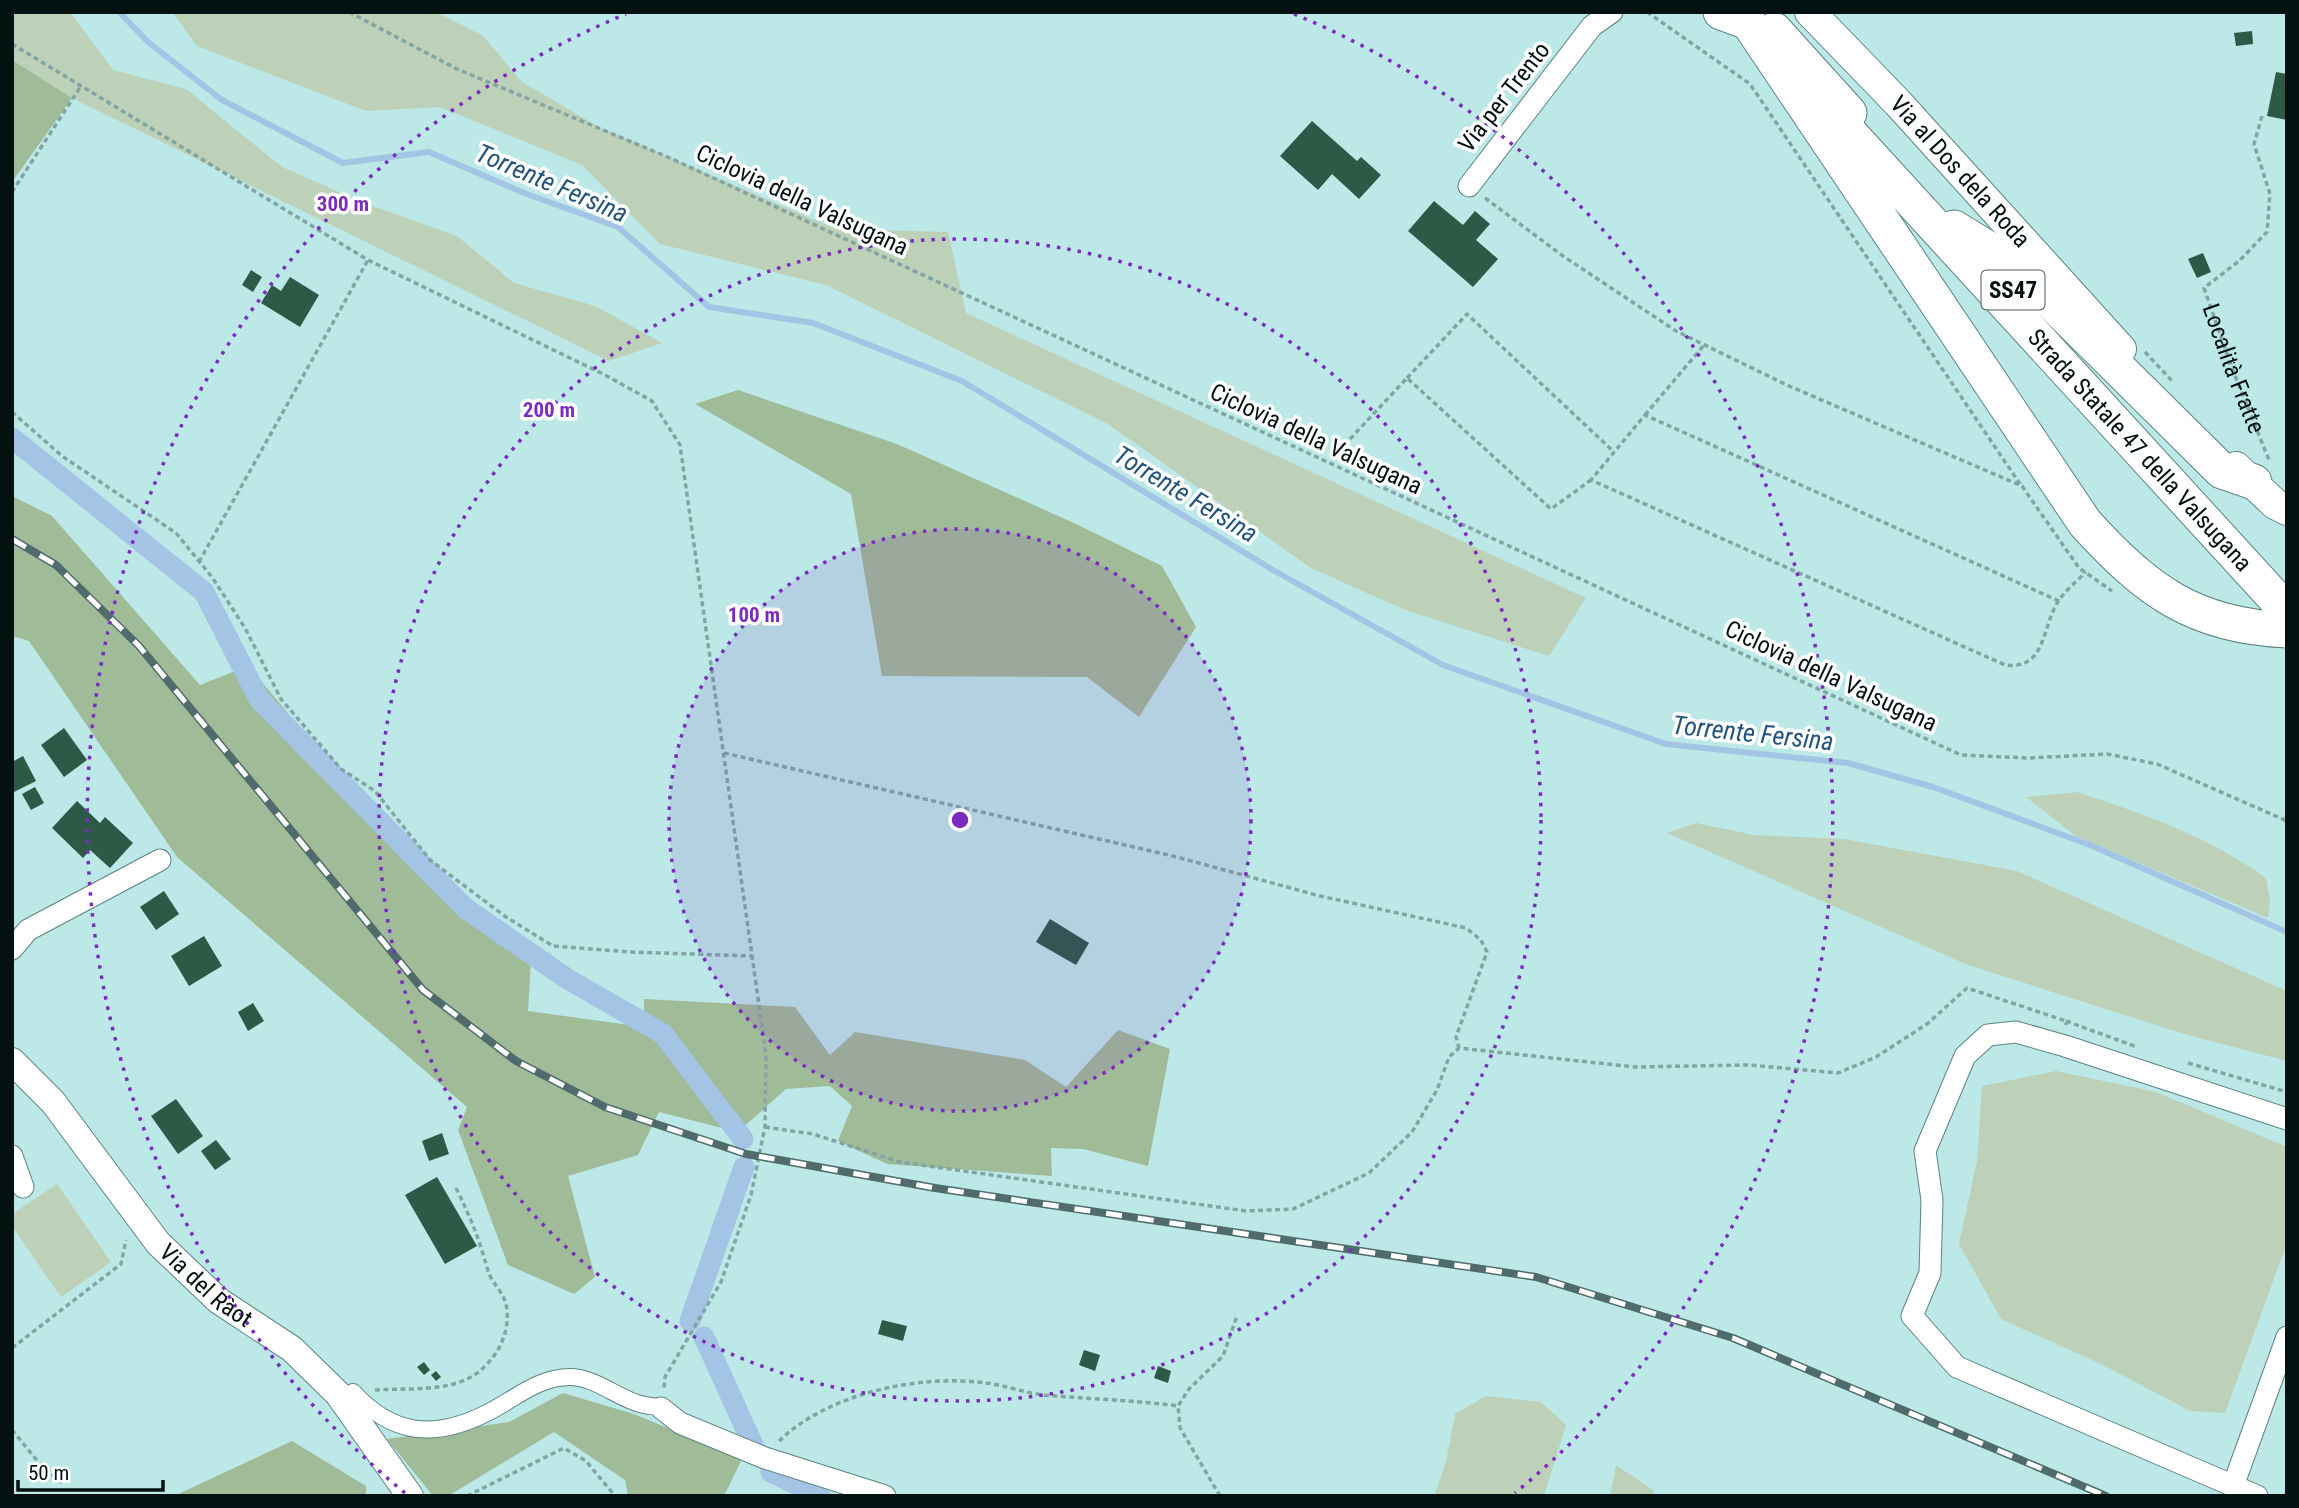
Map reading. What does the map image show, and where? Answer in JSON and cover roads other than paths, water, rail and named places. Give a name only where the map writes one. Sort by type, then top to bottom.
[{"type":"highway","name":"Strada Statale 47 della Valsugana","points":[[1743,17],[1954,228],[2272,575],[2287,611]]},
{"type":"highway","name":"Strada Statale 47 della Valsugana","points":[[1743,17],[2272,575]]},
{"type":"highway","points":[[1743,17],[2085,523],[2137,576],[2186,608],[2234,625],[2287,630]]},
{"type":"highway","points":[[1954,228],[2014,265],[2222,471],[2263,473]]},
{"type":"main road","name":"Via al Dos dela Roda","points":[[1810,12],[2221,454]]},
{"type":"main road","name":"Località Fratte","points":[[2221,454],[2263,473],[2275,504],[2287,510]]},
{"type":"street","name":"Via per Trento","points":[[1469,186],[1592,26],[1612,12]]},
{"type":"street","points":[[12,949],[28,930],[160,860]]},
{"type":"street","points":[[2257,1496],[1957,1367],[1912,1316],[1930,1273],[1933,1200],[1926,1151],[1965,1056],[1988,1035],[2016,1032],[2287,1119]]},
{"type":"street","name":"Via del Ràot","points":[[12,1061],[68,1122],[158,1243],[219,1301],[292,1349],[338,1394],[410,1496]]},
{"type":"street","points":[[12,1156],[23,1187]]},
{"type":"street","points":[[2233,1486],[2287,1337]]},
{"type":"street","points":[[353,1392],[369,1410],[400,1427],[429,1432],[485,1414],[537,1383],[572,1377],[640,1404],[661,1408],[680,1423],[765,1458],[885,1496]]},
{"type":"waterway","name":"Torrente Fersina","points":[[119,12],[148,42],[222,100],[343,163],[429,152],[524,193],[618,227],[709,307],[813,323],[962,381],[1273,570],[1443,665],[1666,744],[1848,763],[1933,787],[2090,845],[2287,932]]},
{"type":"waterway","points":[[12,438],[204,592],[259,699],[465,908],[566,978],[663,1034],[743,1139]]},
{"type":"waterway","points":[[690,1321],[744,1167]]},
{"type":"waterway","points":[[704,1337],[753,1445]]},
{"type":"waterway","points":[[771,1472],[820,1496]]},
{"type":"railway","points":[[12,539],[56,565],[139,646],[423,990],[516,1061],[605,1107],[746,1154],[935,1188],[1536,1277],[1733,1338],[2106,1496]]}]
